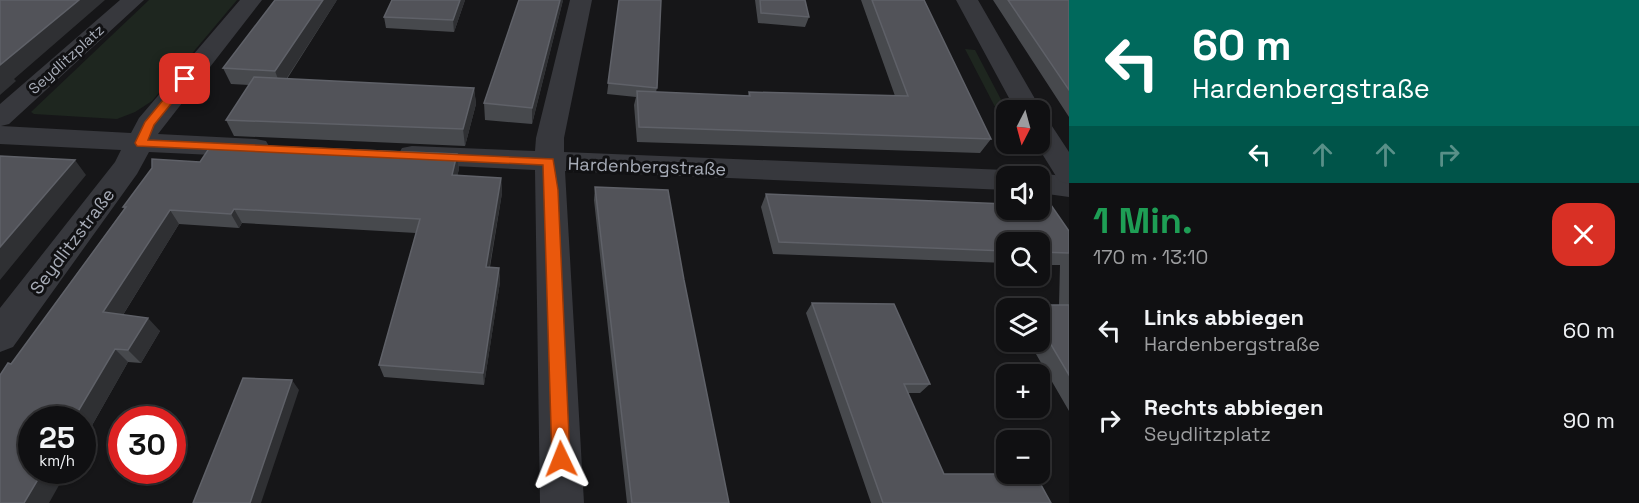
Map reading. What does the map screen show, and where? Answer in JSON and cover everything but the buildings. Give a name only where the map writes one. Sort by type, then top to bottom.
[{"type":"street","name":"Seydlitzplatz","points":[[0,118],[134,0]]},
{"type":"street","points":[[141,143],[149,124],[251,0]]},
{"type":"street","points":[[562,503],[552,190],[549,161],[550,138],[581,0]]},
{"type":"street","points":[[967,0],[1023,100]]},
{"type":"street","points":[[0,135],[286,150]]},
{"type":"street","name":"Seydlitzstraße","points":[[0,336],[128,167],[141,143]]},
{"type":"street","points":[[1050,145],[1069,174]]},
{"type":"street","name":"Hardenbergstraße","points":[[388,154],[996,180]]},
{"type":"street","points":[[1050,184],[1069,187]]},
{"type":"shaded area","points":[[149,0],[237,0],[152,101],[135,112],[117,119],[31,112]]},
{"type":"shaded area","points":[[965,49],[975,50],[1001,100],[996,100],[996,109]]},
{"type":"route","points":[[185,79],[149,124],[141,143],[549,161],[552,190],[561,459]]}]
